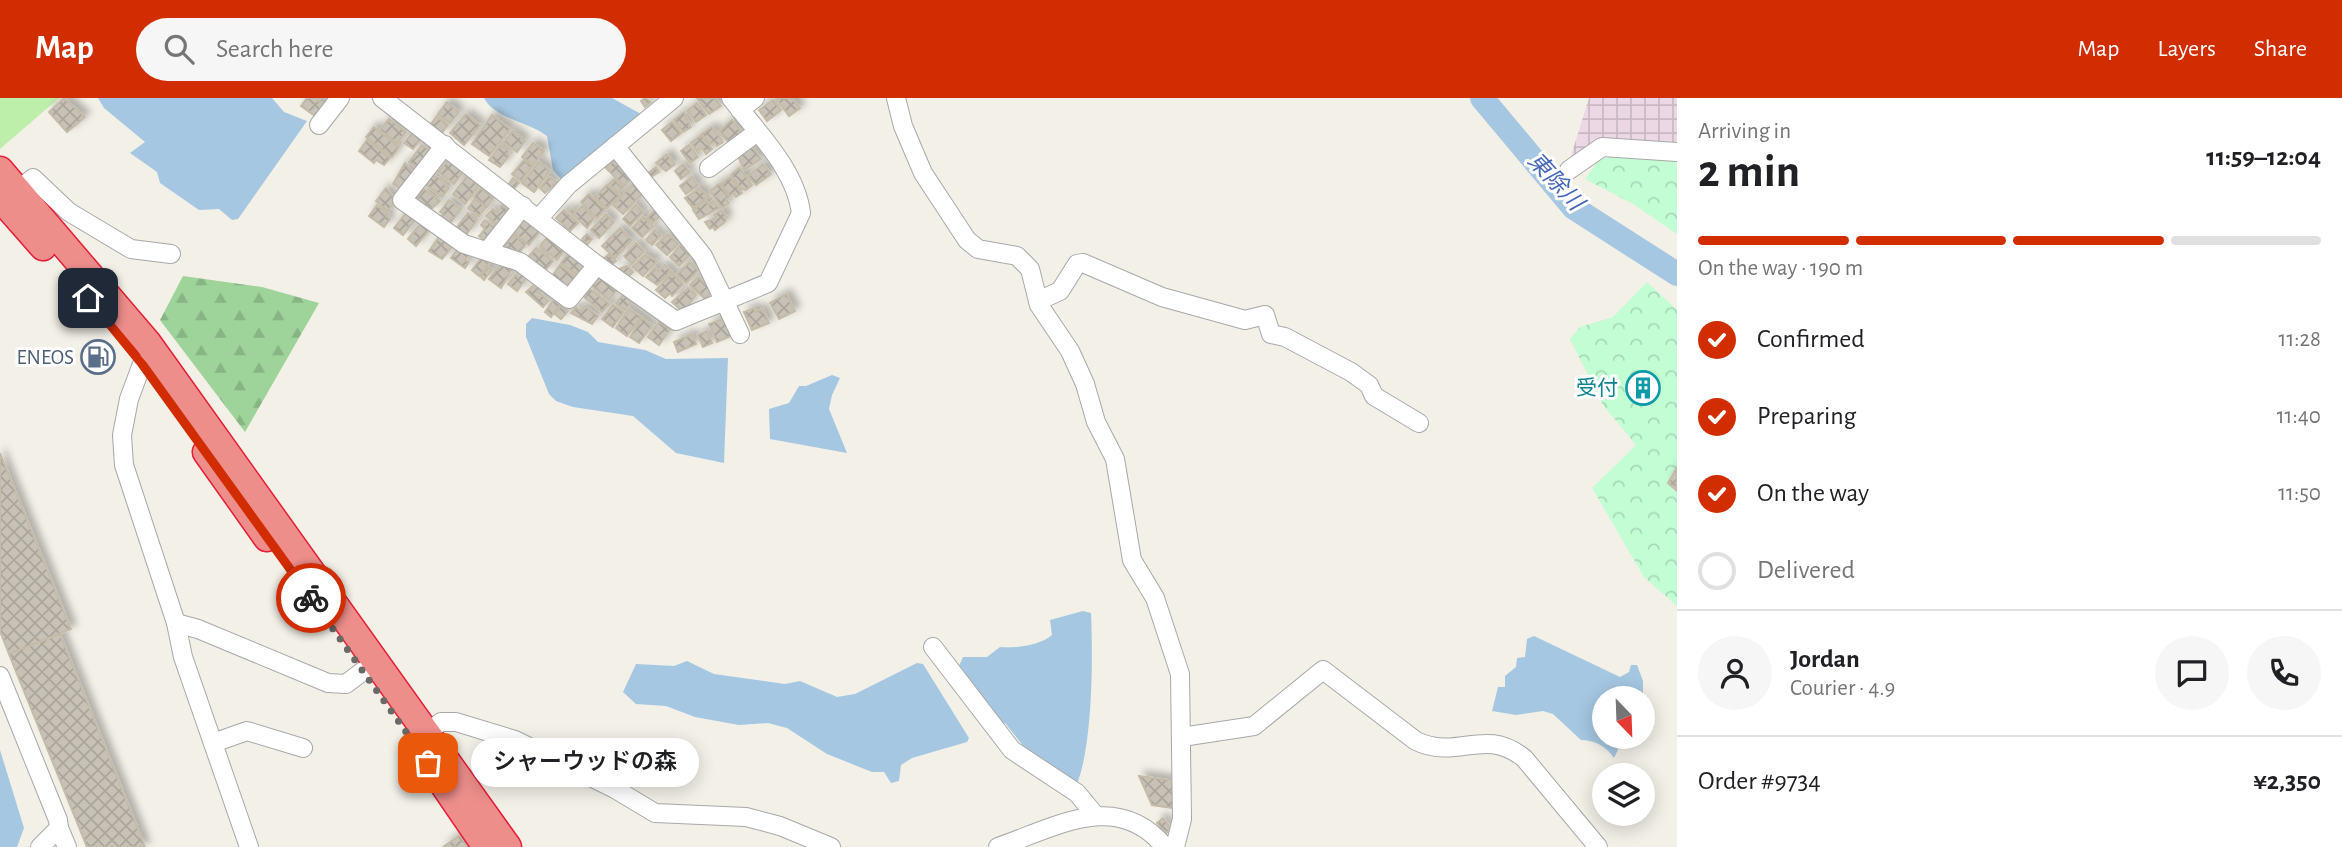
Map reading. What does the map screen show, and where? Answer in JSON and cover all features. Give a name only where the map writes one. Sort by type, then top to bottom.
[{"type":"highway","points":[[0,170],[9,194],[142,364],[363,671],[508,847]]},
{"type":"highway","points":[[9,194],[148,343],[420,737],[486,847]]},
{"type":"street","points":[[318,125],[340,98]]},
{"type":"street","points":[[382,98],[597,265],[676,321],[768,283],[801,213],[793,183],[736,104],[755,98]]},
{"type":"street","points":[[538,218],[568,185],[674,98]]},
{"type":"street","points":[[896,98],[903,126],[923,173],[962,234],[978,249],[1017,256],[1030,270],[1038,301],[1070,351],[1086,384],[1096,422],[1115,459],[1132,560],[1155,598],[1180,674],[1182,819],[1175,847]]},
{"type":"street","points":[[709,167],[757,132]]},
{"type":"street","points":[[445,145],[402,200],[464,244],[489,249],[520,262],[569,299],[597,265]]},
{"type":"street","points":[[615,146],[703,256],[740,334]]},
{"type":"street","points":[[1569,170],[1602,147],[1677,152]]},
{"type":"street","points":[[9,194],[33,178],[69,212],[131,249],[171,254]]},
{"type":"street","points":[[489,249],[523,206]]},
{"type":"street","points":[[1038,301],[1060,291],[1077,264],[1083,262],[1162,297],[1245,320],[1265,315],[1271,334],[1285,337],[1351,372],[1369,385],[1374,396],[1419,423]]},
{"type":"street","points":[[142,364],[129,399],[122,435],[124,466],[176,623],[183,657],[250,847]]},
{"type":"street","points":[[176,623],[198,629],[328,683],[346,684],[363,671]]},
{"type":"street","points":[[933,647],[1012,750],[1077,793],[1096,816]]},
{"type":"street","points":[[1182,737],[1242,730],[1254,726],[1323,670],[1416,741],[1428,747],[1442,750],[1495,743],[1513,750],[1524,758],[1598,847]]},
{"type":"street","points":[[0,676],[67,847]]},
{"type":"street","points":[[420,737],[441,722],[456,722],[483,730],[558,761],[655,813],[746,817],[780,826],[831,847]]},
{"type":"street","points":[[213,743],[247,731],[303,748]]},
{"type":"street","points":[[998,847],[1071,821],[1096,816],[1135,821],[1149,828],[1165,847]]},
{"type":"street","points":[[40,847],[59,828]]},
{"type":"shaded area","points":[[1589,98],[1677,98],[1677,147],[1627,141],[1569,162]]},
{"type":"green space","points":[[0,98],[59,98],[0,149]]},
{"type":"green space","points":[[1615,154],[1677,157],[1677,234],[1633,204],[1585,179],[1599,160]]},
{"type":"green space","points":[[183,276],[262,287],[319,303],[245,432],[160,320]]},
{"type":"green space","points":[[1647,282],[1677,310],[1677,606],[1644,577],[1592,488],[1636,445],[1603,405],[1570,339],[1580,327],[1613,317]]},
{"type":"water","points":[[98,98],[272,98],[284,112],[307,121],[238,219],[232,220],[219,209],[199,210],[160,183],[157,172],[130,153],[145,142],[104,108]]},
{"type":"water","points":[[484,98],[612,98],[641,114],[562,180],[553,170],[547,136],[504,115]]},
{"type":"water","points":[[532,318],[570,325],[588,332],[598,342],[645,350],[666,359],[728,358],[724,463],[676,453],[633,416],[573,407],[556,401],[549,394],[526,337],[526,324]]},
{"type":"water","points":[[832,375],[840,378],[829,409],[847,453],[770,439],[769,409],[789,403],[799,386],[806,386]]},
{"type":"water","points":[[1083,611],[1091,613],[1091,701],[1086,749],[1076,786],[1025,748],[1005,723],[1002,725],[959,666],[963,657],[987,657],[1000,647],[1020,647],[1047,639],[1052,635],[1050,620]]},
{"type":"water","points":[[1534,636],[1620,677],[1629,672],[1631,665],[1637,665],[1643,686],[1592,686],[1592,741],[1581,740],[1553,714],[1543,711],[1516,715],[1492,711],[1498,687],[1505,687],[1505,676],[1516,667],[1517,658],[1525,657],[1527,639]]},
{"type":"water","points":[[687,661],[714,674],[785,684],[800,681],[837,697],[855,694],[917,663],[923,664],[969,738],[967,742],[912,758],[901,765],[899,781],[891,783],[884,772],[872,772],[827,754],[787,728],[768,723],[739,725],[695,717],[666,706],[636,704],[623,692],[636,664],[674,666]]},
{"type":"water","points":[[1606,749],[1618,749],[1614,758]]},
{"type":"water","points":[[0,750],[24,828],[17,847],[0,847]]},
{"type":"building","points":[[64,98],[85,117],[67,132],[49,112]]},
{"type":"building","points":[[307,98],[320,98],[318,101],[326,106],[318,118],[301,106]]},
{"type":"building","points":[[645,98],[651,102],[645,107],[641,101]]},
{"type":"building","points":[[697,98],[715,98],[721,106],[709,114]]},
{"type":"building","points":[[776,98],[792,98],[800,108],[789,116]]},
{"type":"building","points":[[773,100],[781,110],[767,121],[759,110]]},
{"type":"building","points":[[447,102],[459,112],[450,123],[438,114]]},
{"type":"building","points":[[697,103],[706,115],[696,122],[687,111]]},
{"type":"building","points":[[684,112],[691,127],[683,132],[674,120]]},
{"type":"building","points":[[466,114],[480,125],[464,145],[450,133]]},
{"type":"building","points":[[492,115],[510,129],[489,156],[472,144]]},
{"type":"building","points":[[437,116],[448,125],[441,134],[430,125]]},
{"type":"building","points":[[389,119],[406,132],[397,143],[380,130]]},
{"type":"building","points":[[732,120],[742,133],[729,143],[719,131]]},
{"type":"building","points":[[672,122],[681,133],[671,141],[662,130]]},
{"type":"building","points":[[374,127],[399,147],[392,157],[366,137]]},
{"type":"building","points":[[712,127],[723,142],[717,146],[714,142],[710,144],[702,134]]},
{"type":"building","points":[[513,131],[525,141],[517,152],[504,142]]},
{"type":"building","points":[[412,133],[421,139],[413,149],[404,143]]},
{"type":"building","points":[[701,135],[712,149],[706,154],[702,148],[697,151],[691,143]]},
{"type":"building","points":[[367,140],[390,158],[384,165],[376,160],[374,163],[359,151]]},
{"type":"building","points":[[533,143],[544,151],[533,165],[522,157]]},
{"type":"building","points":[[422,145],[432,152],[419,169],[409,162]]},
{"type":"building","points":[[501,145],[509,151],[506,154],[509,156],[500,167],[489,160]]},
{"type":"building","points":[[689,145],[698,157],[690,163],[681,151]]},
{"type":"building","points":[[752,146],[761,159],[744,170],[738,156]]},
{"type":"building","points":[[667,154],[675,164],[666,171],[656,163]]},
{"type":"building","points":[[448,160],[463,172],[454,184],[438,172]]},
{"type":"building","points":[[524,160],[532,166],[521,181],[512,174]]},
{"type":"building","points":[[614,160],[632,178],[624,186],[606,168]]},
{"type":"building","points":[[539,162],[550,171],[534,192],[522,183]]},
{"type":"building","points":[[405,163],[414,174],[402,190],[393,184]]},
{"type":"building","points":[[683,164],[690,172],[681,179],[675,171]]},
{"type":"building","points":[[763,164],[771,174],[756,185],[748,176]]},
{"type":"building","points":[[656,167],[659,172],[651,177],[648,173]]},
{"type":"building","points":[[739,168],[752,185],[746,190],[741,189],[731,175]]},
{"type":"building","points":[[432,175],[446,181],[444,184],[449,188],[442,197],[425,184]]},
{"type":"building","points":[[467,176],[479,186],[465,204],[453,194]]},
{"type":"building","points":[[549,177],[557,182],[545,193],[540,188]]},
{"type":"building","points":[[692,177],[698,185],[686,194],[680,186]]},
{"type":"building","points":[[730,177],[742,193],[736,197],[733,193],[730,196],[721,184]]},
{"type":"building","points":[[513,178],[519,183],[514,189],[508,185]]},
{"type":"building","points":[[614,179],[623,188],[618,193],[609,184]]},
{"type":"building","points":[[633,184],[643,193],[623,214],[613,205]]},
{"type":"building","points":[[719,184],[729,197],[726,199],[729,203],[722,208],[710,191]]},
{"type":"building","points":[[607,185],[619,196],[607,208],[595,197]]},
{"type":"building","points":[[386,188],[396,200],[388,211],[376,201]]},
{"type":"building","points":[[481,188],[493,198],[487,207],[474,197]]},
{"type":"building","points":[[424,189],[440,201],[429,211],[415,200]]},
{"type":"building","points":[[699,189],[709,196],[693,208],[685,198]]},
{"type":"building","points":[[589,194],[605,209],[597,218],[581,202]]},
{"type":"building","points":[[475,199],[486,207],[479,216],[468,208]]},
{"type":"building","points":[[449,200],[461,209],[448,226],[439,219],[443,214],[440,212]]},
{"type":"building","points":[[705,201],[709,205],[713,201],[719,208],[699,219],[693,210]]},
{"type":"building","points":[[377,205],[390,219],[384,227],[369,216]]},
{"type":"building","points":[[502,205],[511,212],[499,226],[486,216],[493,209],[497,212]]},
{"type":"building","points":[[636,205],[643,212],[630,226],[623,219]]},
{"type":"building","points":[[582,206],[594,218],[587,228],[569,211],[572,209],[576,212]]},
{"type":"building","points":[[656,209],[661,215],[653,223],[647,218]]},
{"type":"building","points":[[564,210],[578,223],[570,231],[556,218]]},
{"type":"building","points":[[721,210],[727,217],[725,222],[715,230],[713,227],[710,229],[705,222],[716,218],[714,215]]},
{"type":"building","points":[[406,213],[415,220],[403,235],[394,228]]},
{"type":"building","points":[[468,213],[477,220],[466,235],[457,227]]},
{"type":"building","points":[[606,214],[614,222],[599,238],[591,230]]},
{"type":"building","points":[[643,217],[653,226],[642,237],[632,228]]},
{"type":"building","points":[[524,219],[540,231],[529,245],[514,233]]},
{"type":"building","points":[[485,220],[497,229],[487,242],[479,236],[485,229],[481,225]]},
{"type":"building","points":[[421,223],[429,230],[416,246],[408,239]]},
{"type":"building","points":[[620,228],[632,240],[615,258],[602,246]]},
{"type":"building","points":[[655,230],[661,235],[652,245],[646,240]]},
{"type":"building","points":[[587,234],[592,239],[587,245],[582,239]]},
{"type":"building","points":[[668,234],[678,244],[667,255],[656,245]]},
{"type":"building","points":[[514,235],[526,244],[519,253],[515,250],[513,253],[504,246]]},
{"type":"building","points":[[548,236],[565,249],[557,260],[540,246]]},
{"type":"building","points":[[439,237],[452,247],[442,259],[429,251]]},
{"type":"building","points":[[636,243],[644,251],[632,264],[624,256]]},
{"type":"building","points":[[681,245],[690,255],[679,266],[670,257]]},
{"type":"building","points":[[459,247],[469,255],[465,260],[469,262],[465,268],[451,258]]},
{"type":"building","points":[[536,248],[553,261],[545,271],[527,258]]},
{"type":"building","points":[[569,253],[585,265],[577,275],[561,263]]},
{"type":"building","points":[[609,254],[616,261],[611,266],[603,259]]},
{"type":"building","points":[[645,255],[657,261],[643,276],[633,267]]},
{"type":"building","points":[[482,257],[489,263],[479,276],[472,270]]},
{"type":"building","points":[[504,260],[513,267],[501,288],[489,279]]},
{"type":"building","points":[[690,262],[698,270],[686,283],[677,274]]},
{"type":"building","points":[[560,265],[579,280],[571,291],[552,276]]},
{"type":"building","points":[[665,265],[671,271],[657,285],[646,277],[655,268],[659,271]]},
{"type":"building","points":[[627,266],[633,272],[627,278],[619,269]]},
{"type":"building","points":[[488,267],[492,270],[484,280],[480,276]]},
{"type":"building","points":[[519,271],[527,277],[517,291],[508,284]]},
{"type":"building","points":[[672,273],[683,284],[672,296],[670,293],[665,298],[656,290]]},
{"type":"building","points":[[599,276],[616,291],[609,300],[592,286]]},
{"type":"building","points":[[698,277],[713,291],[705,299],[690,285]]},
{"type":"building","points":[[536,283],[542,288],[539,292],[548,301],[543,307],[526,292]]},
{"type":"building","points":[[688,288],[696,295],[683,312],[672,302]]},
{"type":"building","points":[[590,289],[609,304],[602,312],[584,297]]},
{"type":"building","points":[[624,294],[632,301],[625,310],[616,303]]},
{"type":"building","points":[[786,294],[795,311],[779,319],[770,303]]},
{"type":"building","points":[[555,298],[561,303],[551,317],[545,312]]},
{"type":"building","points":[[613,305],[623,312],[613,327],[602,319]]},
{"type":"building","points":[[561,306],[568,311],[561,319],[555,314]]},
{"type":"building","points":[[585,306],[598,316],[592,324],[571,313],[576,307],[581,311]]},
{"type":"building","points":[[754,308],[755,312],[763,309],[769,323],[752,330],[744,312]]},
{"type":"building","points":[[629,309],[641,317],[627,336],[616,328]]},
{"type":"building","points":[[642,318],[652,325],[639,343],[630,337]]},
{"type":"building","points":[[725,318],[733,335],[717,342],[709,324]]},
{"type":"building","points":[[659,322],[670,329],[659,345],[648,337]]},
{"type":"building","points":[[707,331],[712,343],[703,347],[698,335]]},
{"type":"building","points":[[692,334],[696,344],[678,352],[674,342]]},
{"type":"building","name":"受付","points":[[1646,380],[1652,389],[1640,397],[1634,387]]},
{"type":"building","points":[[0,453],[71,629],[9,654],[0,631]]},
{"type":"building","points":[[1677,467],[1677,491],[1668,483]]},
{"type":"building","points":[[60,634],[145,847],[87,847],[9,654]]},
{"type":"building","points":[[1139,776],[1176,781],[1173,808],[1152,805]]},
{"type":"building","points":[[1163,818],[1171,829],[1165,834],[1157,823]]},
{"type":"building","points":[[460,835],[468,847],[443,847]]},
{"type":"waterway","name":"東除川","points":[[1482,98],[1574,208],[1677,274]]},
{"type":"way so far","points":[[311,598],[428,763]]},
{"type":"place","name":"ENEOS","points":[[98,357]]},
{"type":"place","name":"受付","points":[[1643,388]]},
{"type":"place","name":"シャーウッドの森","points":[[428,763]]},
{"type":"route","points":[[88,298],[142,364],[311,598]]}]
